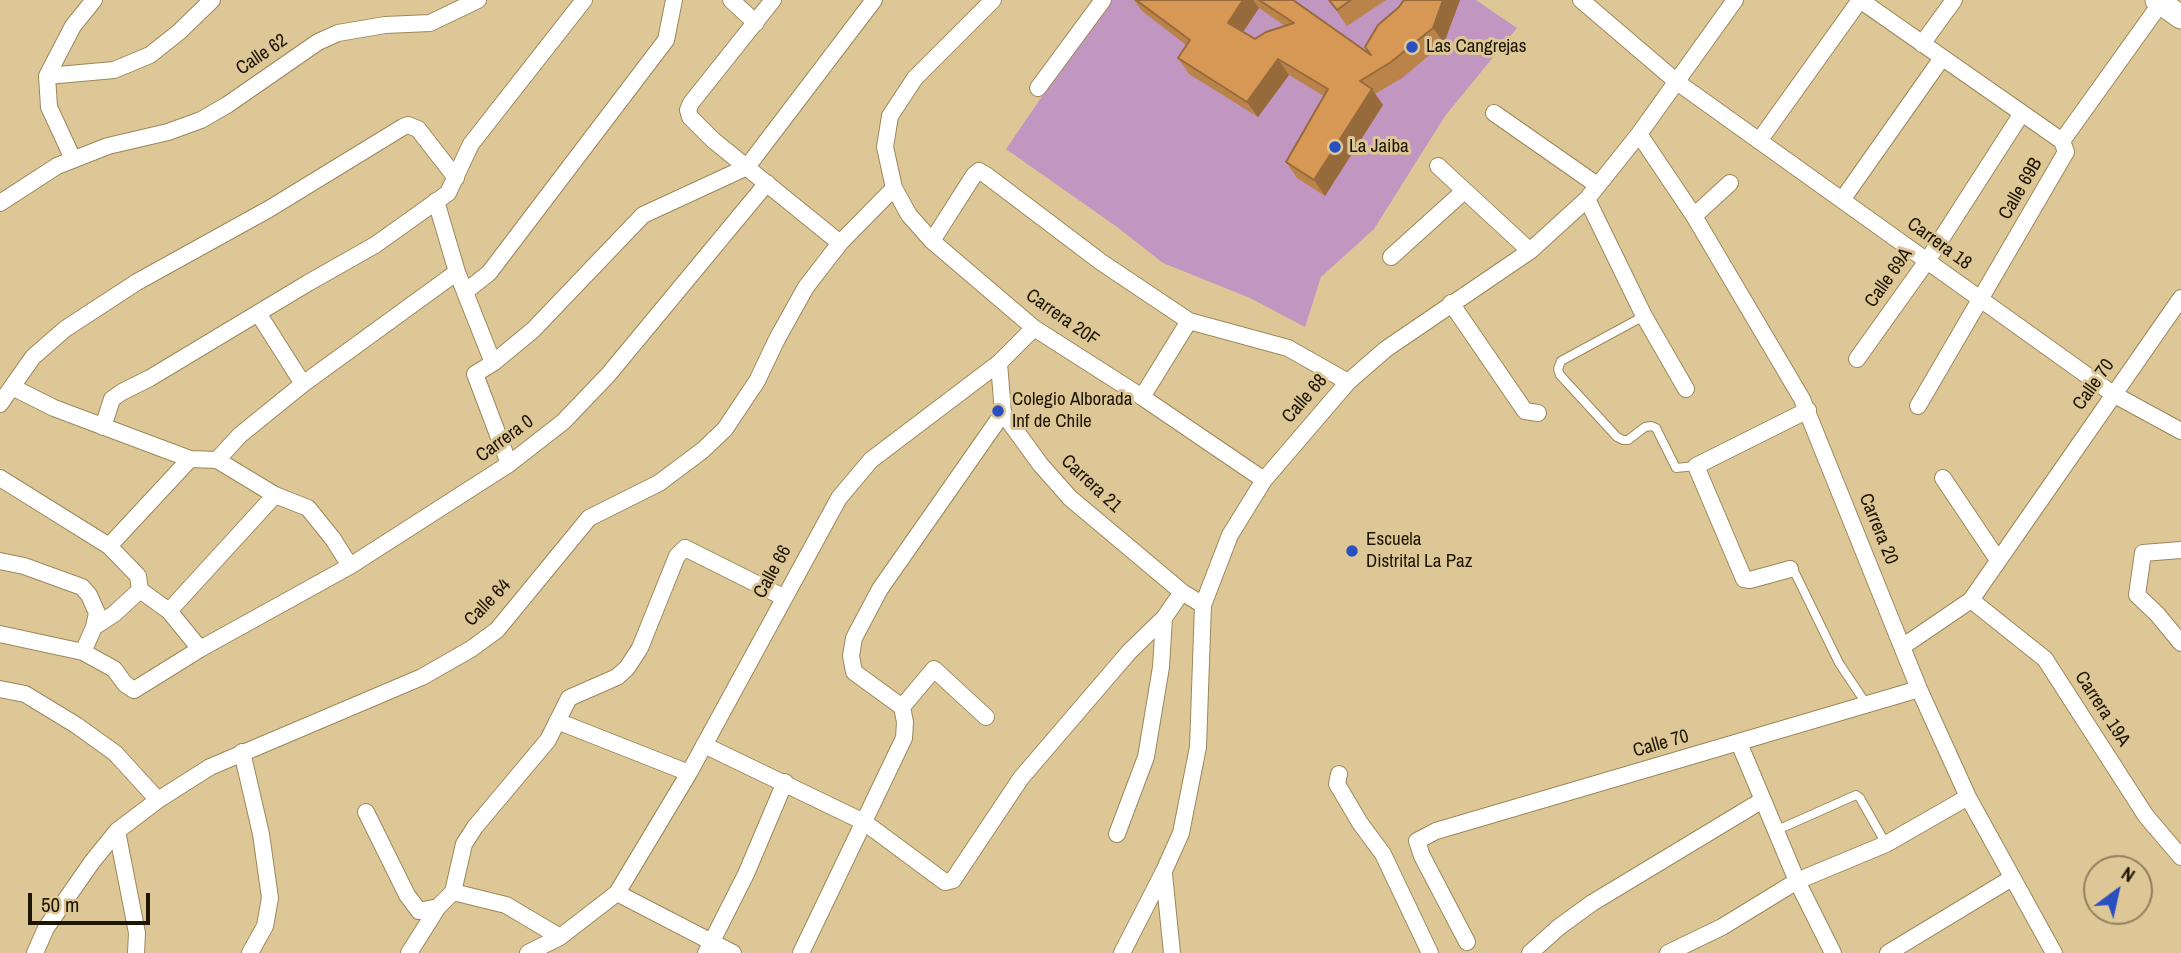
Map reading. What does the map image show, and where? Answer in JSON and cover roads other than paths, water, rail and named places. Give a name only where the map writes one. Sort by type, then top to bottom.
[{"type":"main road","points":[[2160,1],[2181,17]]},
{"type":"street","points":[[73,159],[49,107],[47,76],[73,26],[94,0]]},
{"type":"street","points":[[47,76],[114,70],[150,55],[212,0]]},
{"type":"street","name":"Calle 62","points":[[0,203],[57,166],[73,159],[108,146],[168,132],[201,120],[318,43],[338,33],[385,25],[430,23],[478,0]]},
{"type":"street","points":[[103,427],[112,399],[375,245],[448,193],[471,144],[584,0]]},
{"type":"street","points":[[465,292],[489,273],[666,40],[674,0]]},
{"type":"street","points":[[731,0],[756,23]]},
{"type":"street","points":[[773,0],[688,110],[690,117],[713,140],[840,243]]},
{"type":"street","points":[[509,464],[475,374],[493,363],[533,330],[643,215],[680,195],[709,186],[747,167],[874,0]]},
{"type":"street","name":"Carrera 20F","points":[[993,0],[915,78],[890,116],[885,147],[894,188],[909,215],[932,240],[1034,328],[1264,480]]},
{"type":"street","points":[[1038,88],[1103,0]]},
{"type":"street","name":"Carrera 18","points":[[1581,0],[1677,82],[1759,141],[2113,394],[2181,431]]},
{"type":"street","name":"Calle 68","points":[[1122,953],[1181,833],[1198,747],[1203,605],[1230,535],[1264,480],[1348,382],[1386,349],[1530,251],[1587,198],[1639,134],[1735,0]]},
{"type":"street","points":[[1759,141],[1860,0],[2062,141]]},
{"type":"street","points":[[1922,44],[1954,0]]},
{"type":"street","name":"Calle 69B","points":[[1918,405],[1982,300],[2066,152],[2062,141],[2160,1]]},
{"type":"street","points":[[1842,200],[1942,58]]},
{"type":"street","points":[[1494,113],[1597,185]]},
{"type":"street","name":"Calle 69A","points":[[1857,359],[1927,261],[2022,113]]},
{"type":"street","points":[[0,404],[33,358],[65,329],[137,282],[269,209],[403,127],[408,125],[418,130],[456,178]]},
{"type":"street","name":"Carrera 20","points":[[1639,134],[1694,216],[1808,410],[1919,689],[1968,797],[2054,953]]},
{"type":"street","points":[[1437,166],[1530,251]]},
{"type":"street","points":[[932,240],[979,171],[1101,262],[1189,321],[1288,348],[1348,382]]},
{"type":"street","name":"Carrera 0","points":[[83,652],[114,669],[125,684],[134,690],[200,649],[350,566],[509,464],[563,422],[608,375],[767,183]]},
{"type":"street","points":[[1694,216],[1730,183]]},
{"type":"street","name":"Calle 64","points":[[35,953],[46,928],[70,890],[117,831],[158,800],[210,767],[422,677],[471,649],[497,629],[589,518],[659,482],[703,450],[725,429],[757,381],[806,287],[840,243],[894,188]]},
{"type":"street","points":[[1391,257],[1463,192]]},
{"type":"street","points":[[1587,198],[1644,316],[1686,389]]},
{"type":"street","points":[[436,201],[457,272],[493,363]]},
{"type":"street","points":[[217,460],[240,435],[303,384],[457,272]]},
{"type":"street","name":"Calle 70","points":[[1902,647],[1971,600],[2181,298]]},
{"type":"street","points":[[1451,303],[1525,411],[1538,413]]},
{"type":"street","points":[[258,313],[303,384]]},
{"type":"street","points":[[1142,397],[1189,321]]},
{"type":"street","name":"Calle 66","points":[[617,893],[689,773],[839,498],[871,460],[999,363],[1034,328]]},
{"type":"street","points":[[801,953],[904,738],[902,707],[854,672],[851,656],[855,638],[880,589],[1003,412],[999,363]]},
{"type":"street","points":[[12,387],[54,408],[190,460],[217,460],[275,495],[308,508],[350,566]]},
{"type":"street","points":[[1790,569],[1750,580],[1744,579],[1696,466],[1808,410]]},
{"type":"street","name":"Carrera 21","points":[[1003,412],[1040,464],[1070,498],[1182,592],[1203,605]]},
{"type":"street","points":[[109,546],[190,460]]},
{"type":"street","points":[[0,478],[109,546],[138,576],[140,590],[169,611],[200,649]]},
{"type":"street","points":[[1943,478],[1998,560]]},
{"type":"street","points":[[169,611],[275,495]]},
{"type":"street","points":[[410,953],[438,907],[453,892],[464,845],[475,827],[548,740],[569,698],[617,677],[627,668],[640,648],[677,556],[685,548],[783,597]]},
{"type":"street","points":[[2181,550],[2143,553],[2137,595],[2181,643]]},
{"type":"street","points":[[0,561],[82,587],[97,613],[83,652],[0,634]]},
{"type":"street","points":[[94,627],[123,607],[140,590]]},
{"type":"street","points":[[704,745],[864,822],[945,882],[953,880],[1021,778],[1129,652],[1164,618],[1182,592]]},
{"type":"street","name":"Carrera 19A","points":[[1971,600],[2045,659],[2146,816],[2181,858]]},
{"type":"street","points":[[1117,834],[1146,757],[1161,667],[1164,618]]},
{"type":"street","points":[[902,707],[934,669],[986,717]]},
{"type":"street","points":[[0,688],[25,694],[76,725],[115,753],[158,800]]},
{"type":"street","name":"Calle 70","points":[[1467,942],[1422,856],[1417,841],[1436,831],[1919,689]]},
{"type":"street","points":[[557,721],[689,773]]},
{"type":"street","points":[[1738,743],[1797,881],[1833,953]]},
{"type":"street","points":[[242,752],[261,834],[270,898],[265,926],[250,953]]},
{"type":"street","points":[[1339,774],[1337,784],[1360,823],[1383,854],[1430,953]]},
{"type":"street","points":[[709,947],[746,874],[785,782]]},
{"type":"street","points":[[1668,953],[1722,927],[1797,881],[1886,844],[1968,797]]},
{"type":"street","points":[[1530,953],[1592,903],[1761,801]]},
{"type":"street","points":[[366,812],[407,895],[419,911],[438,907]]},
{"type":"street","points":[[117,831],[137,933],[136,953]]},
{"type":"street","points":[[1164,871],[1172,953]]},
{"type":"street","points":[[1888,953],[2012,878]]},
{"type":"street","points":[[453,892],[506,905],[560,937]]},
{"type":"street","points":[[528,953],[560,937],[617,893],[709,947],[733,953]]},
{"type":"lane","points":[[1644,316],[1561,361],[1558,369],[1560,375],[1616,437],[1628,440],[1645,427],[1651,426],[1656,428],[1676,468],[1696,466]]},
{"type":"lane","points":[[1790,569],[1795,573],[1839,663],[1867,705]]},
{"type":"lane","points":[[1775,831],[1856,795],[1886,844]]},
{"type":"place","name":"Las Cangrejas","points":[[1412,47]]},
{"type":"place","name":"La Jaiba","points":[[1335,147]]},
{"type":"place","name":"Colegio Alborada Inf de Chile","points":[[998,411]]},
{"type":"place","name":"Escuela Distrital La Paz","points":[[1352,551]]}]
